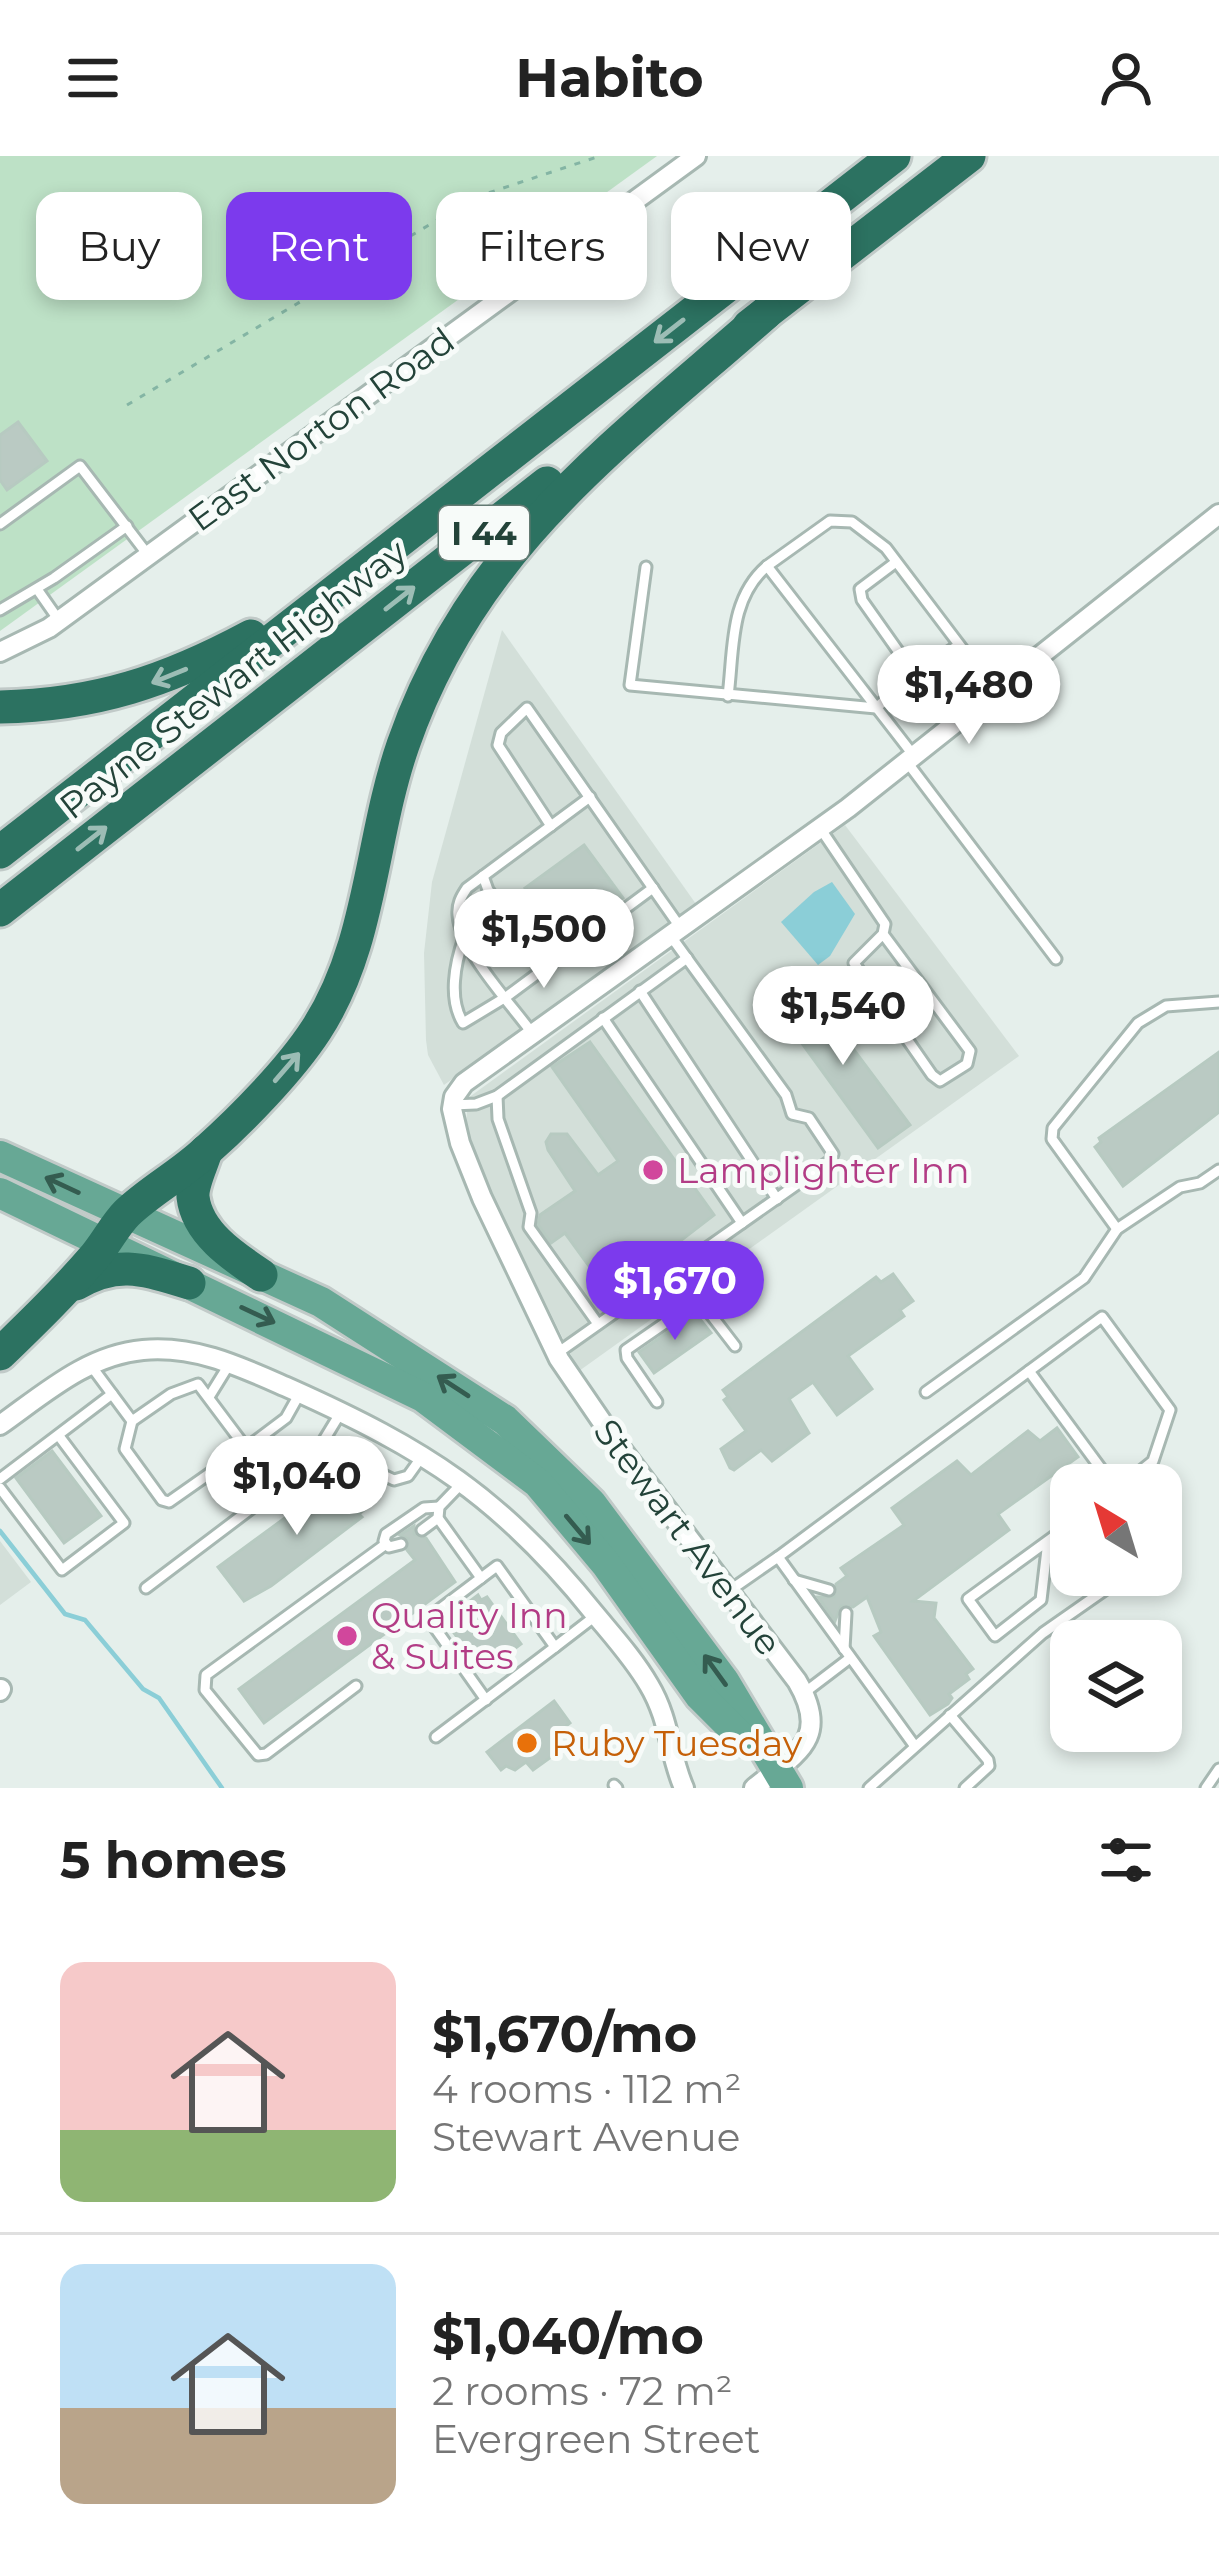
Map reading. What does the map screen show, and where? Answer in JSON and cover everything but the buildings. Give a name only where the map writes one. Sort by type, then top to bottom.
[{"type":"highway","name":"Payne Stewart Highway","points":[[0,852],[894,156]]},
{"type":"highway","name":"Payne Stewart Highway","points":[[0,910],[969,156]]},
{"type":"highway","points":[[0,1354],[60,1295],[115,1229],[206,1151],[289,1066],[315,1031],[337,992],[361,928],[383,813],[402,747],[427,685],[475,598],[557,498],[766,313]]},
{"type":"highway","points":[[0,707],[92,699],[184,671],[299,608],[446,504]]},
{"type":"highway","points":[[206,1151],[192,1194],[199,1217],[232,1256],[261,1275]]},
{"type":"highway","points":[[60,1295],[103,1269],[137,1268],[189,1283]]},
{"type":"main road","points":[[0,1156],[189,1283],[423,1396],[538,1483],[606,1564],[700,1696],[772,1782]]},
{"type":"main road","points":[[0,1193],[261,1275],[321,1302],[505,1420],[591,1503],[724,1681],[772,1782]]},
{"type":"street","name":"East Norton Road","points":[[0,652],[34,638],[60,620],[696,156]]},
{"type":"street","points":[[453,1101],[464,1082],[820,828],[1219,514]]},
{"type":"street","name":"Stewart Avenue","points":[[453,1101],[470,1170],[556,1354],[812,1711],[810,1734],[772,1782]]},
{"type":"street","points":[[0,1425],[90,1365],[126,1352],[160,1349],[230,1363],[423,1455],[525,1532],[640,1671],[659,1703],[684,1788]]},
{"type":"lane","points":[[0,524],[80,466],[148,555]]},
{"type":"lane","points":[[728,696],[740,598],[767,566],[830,521],[852,522],[871,534],[995,692]]},
{"type":"lane","points":[[0,610],[127,526]]},
{"type":"lane","points":[[896,562],[860,589],[862,601],[910,668],[920,669]]},
{"type":"lane","points":[[767,566],[876,708],[1056,959]]},
{"type":"lane","points":[[646,567],[630,685],[876,708],[920,669],[959,645]]},
{"type":"lane","points":[[37,589],[60,620]]},
{"type":"lane","points":[[550,826],[498,745],[501,733],[527,708],[653,888],[687,958],[786,1095],[792,1114],[809,1118],[832,1150],[830,1161],[556,1354]]},
{"type":"lane","points":[[532,1033],[464,938],[458,902],[467,888],[590,797]]},
{"type":"lane","points":[[820,828],[885,924],[883,934],[854,963],[940,1081],[967,1064],[970,1051],[883,934]]},
{"type":"lane","points":[[483,876],[488,890],[545,968]]},
{"type":"lane","points":[[464,938],[455,964],[457,1013],[463,1023],[506,997],[653,888]]},
{"type":"lane","points":[[453,1101],[476,1104],[497,1096],[687,958]]},
{"type":"lane","points":[[640,992],[777,1198]]},
{"type":"lane","points":[[1117,1228],[1052,1138],[1053,1128],[1138,1023],[1166,1006],[1219,1001]]},
{"type":"lane","points":[[602,1018],[742,1223]]},
{"type":"lane","points":[[497,1096],[498,1119],[531,1214],[529,1227],[598,1324]]},
{"type":"lane","points":[[926,1392],[1084,1278],[1117,1228],[1180,1187],[1200,1184],[1219,1171]]},
{"type":"lane","points":[[657,1402],[626,1350],[694,1303],[705,1307],[735,1346]]},
{"type":"lane","points":[[729,1592],[1102,1317],[1170,1410],[1149,1464]]},
{"type":"lane","points":[[209,1397],[230,1363]]},
{"type":"lane","points":[[90,1365],[132,1421]]},
{"type":"lane","points":[[1029,1371],[1098,1464]]},
{"type":"lane","points":[[247,1448],[198,1384],[171,1394],[132,1421],[125,1449],[162,1500],[169,1502],[247,1448],[286,1418],[300,1393]]},
{"type":"lane","points":[[58,1436],[124,1523],[62,1570],[0,1484],[58,1436],[112,1394]]},
{"type":"lane","points":[[341,1412],[326,1445],[394,1480],[408,1476],[423,1455]]},
{"type":"lane","points":[[146,1588],[326,1445]]},
{"type":"lane","points":[[422,1530],[463,1482]]},
{"type":"lane","points":[[386,1544],[386,1534],[429,1505],[481,1578]]},
{"type":"lane","points":[[1048,1541],[1041,1600],[995,1636],[968,1599],[1048,1541]]},
{"type":"lane","points":[[386,1544],[393,1548],[401,1544]]},
{"type":"lane","points":[[356,1686],[266,1754],[258,1755],[203,1682],[206,1675],[386,1544]]},
{"type":"lane","points":[[778,1557],[914,1745]]},
{"type":"lane","points":[[485,1700],[428,1618],[497,1566],[555,1646]]},
{"type":"lane","points":[[794,1580],[829,1589]]},
{"type":"lane","points":[[869,1788],[883,1783],[914,1745],[1043,1633],[1096,1596]]},
{"type":"lane","points":[[803,1693],[847,1653],[846,1613]]},
{"type":"lane","points":[[436,1737],[596,1615]]},
{"type":"lane","points":[[950,1714],[988,1760],[989,1766],[965,1788]]},
{"type":"lane","points":[[1206,1788],[1219,1769]]},
{"type":"path","points":[[127,405],[476,197],[600,156]]},
{"type":"shaded area","points":[[502,630],[696,904],[444,1085],[428,1055],[426,1040],[424,953],[432,882]]},
{"type":"shaded area","points":[[845,825],[1019,1056],[579,1371],[481,1172],[466,1125],[468,1098]]},
{"type":"shaded area","points":[[0,1541],[31,1582],[0,1605]]},
{"type":"green space","points":[[0,156],[657,156],[607,192],[436,192],[436,300],[458,300],[0,631]]},
{"type":"water","points":[[832,882],[855,914],[830,956],[818,965],[781,922]]},
{"type":"waterway","points":[[0,1531],[65,1614],[85,1620],[143,1689],[159,1698],[222,1788]]},
{"type":"place","name":"Lamplighter Inn","points":[[653,1170]]},
{"type":"place","name":"Quality Inn & Suites","points":[[347,1636]]},
{"type":"place","name":"Ruby Tuesday","points":[[527,1743]]}]
